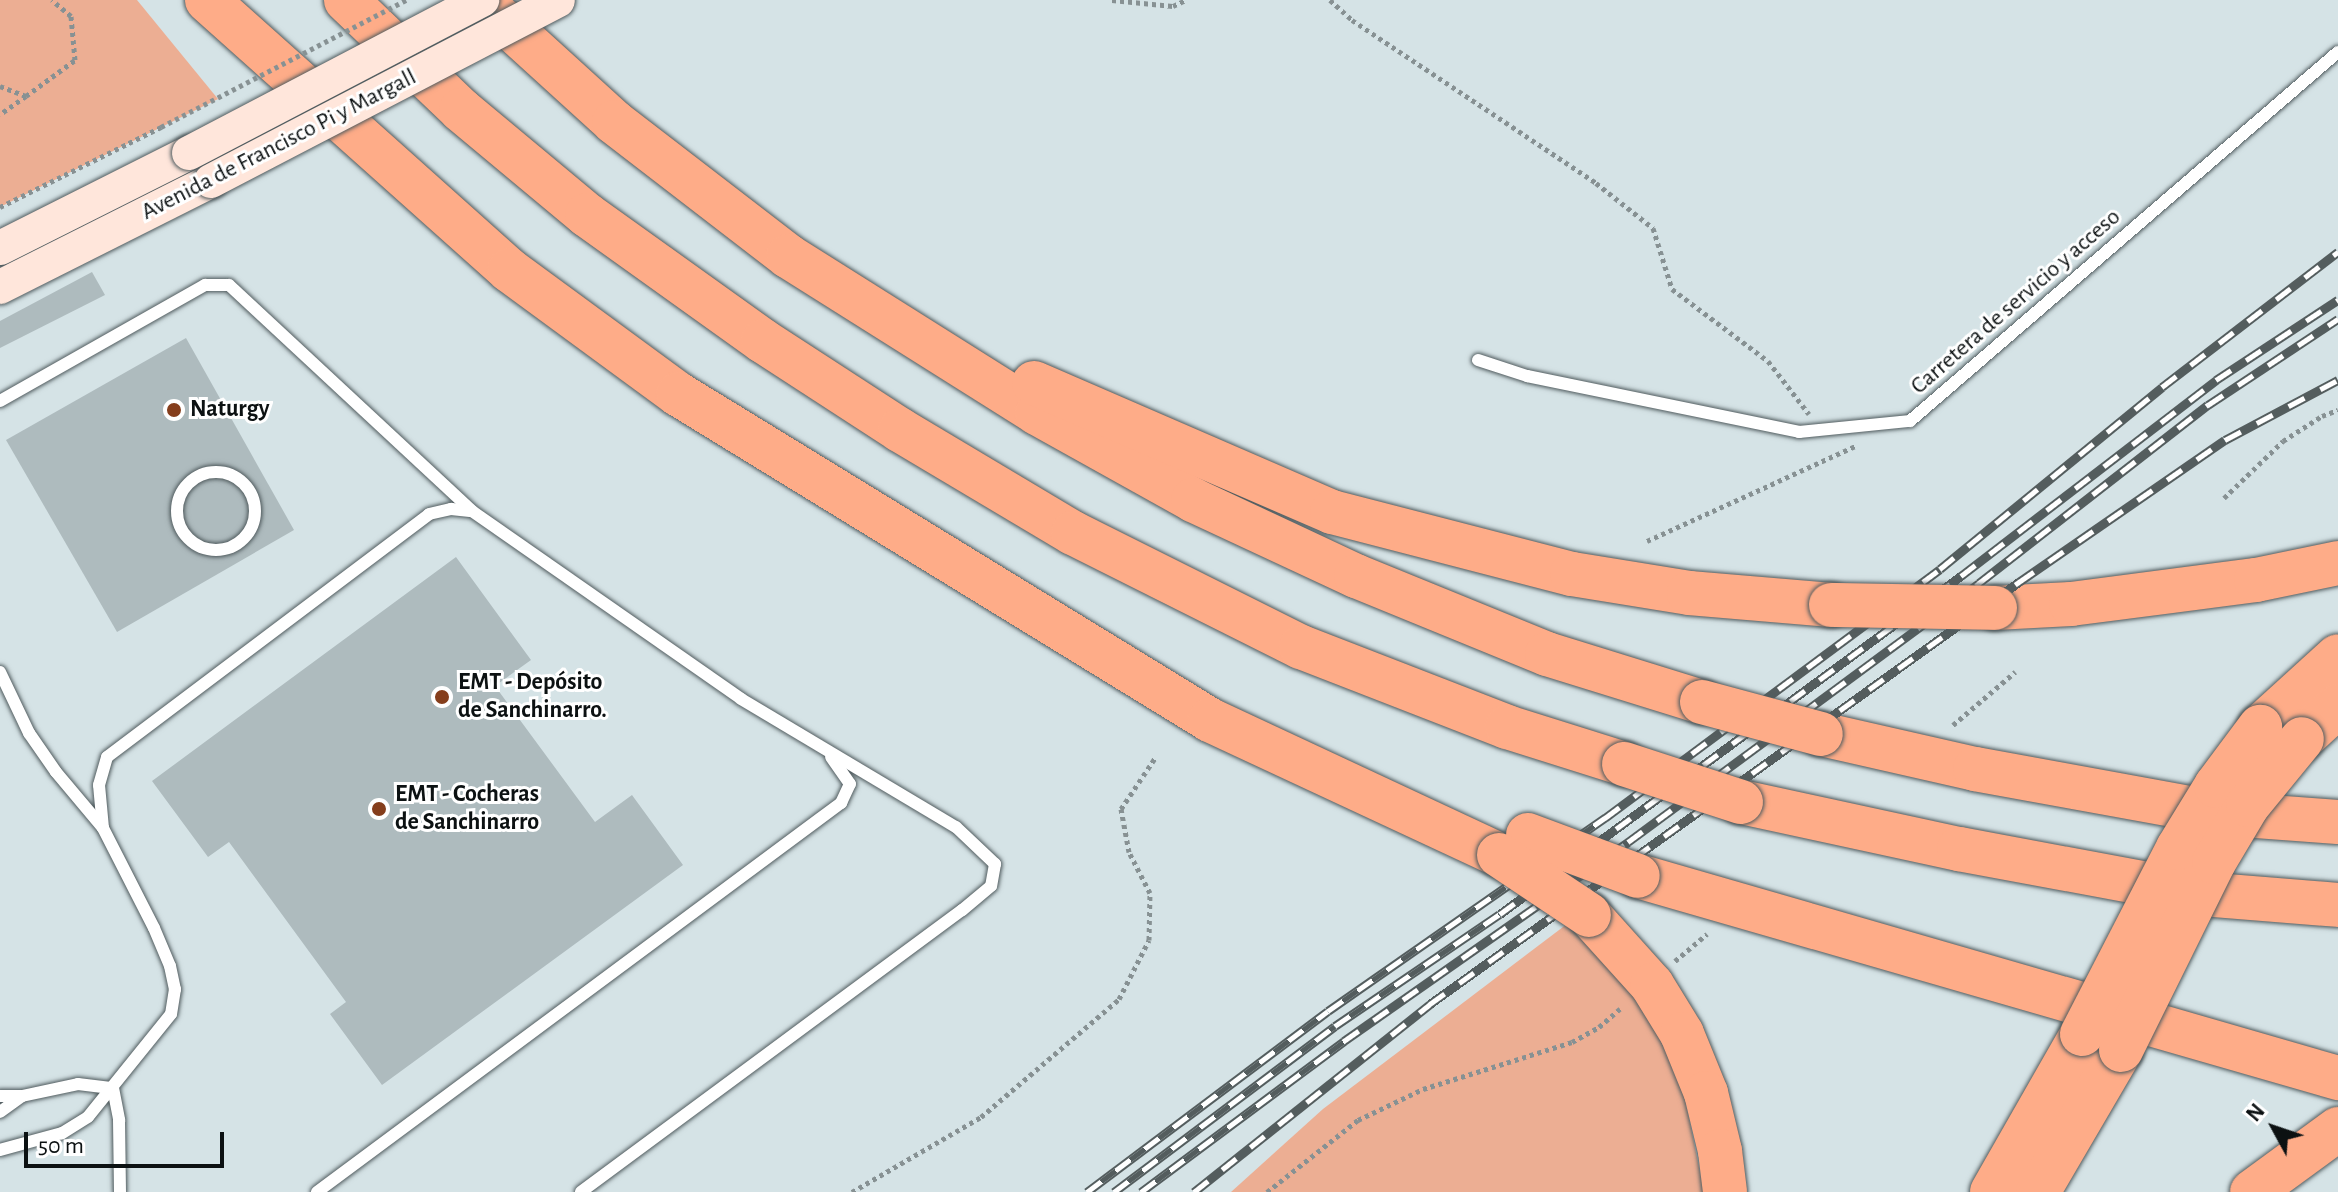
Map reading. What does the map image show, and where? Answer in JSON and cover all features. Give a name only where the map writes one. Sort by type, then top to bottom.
[{"type":"highway","points":[[207,0],[533,288],[678,394],[1030,609],[1514,845],[1638,876],[2338,1078]]},
{"type":"highway","points":[[313,0],[442,123],[600,253],[762,369],[916,462],[1073,533],[1301,647],[1507,727],[1741,802],[1959,849],[2202,894],[2338,905]]},
{"type":"highway","points":[[346,0],[461,110],[587,215],[763,341],[900,430],[1073,533]]},
{"type":"highway","points":[[481,0],[614,122],[788,256],[1037,413],[1193,500],[1315,557],[1547,654],[1702,702],[1821,734],[1975,769],[2216,813],[2338,822]]},
{"type":"highway","points":[[888,320],[1332,512],[1572,574],[1689,593],[1831,605],[1995,608],[2071,604],[2256,580],[2338,563]]},
{"type":"highway","points":[[2038,1192],[2178,848],[2216,786],[2260,727],[2338,656]]},
{"type":"highway","points":[[1992,1192],[2101,1042],[2248,805],[2302,739],[2338,706]]},
{"type":"highway","points":[[1514,845],[1589,915],[1652,985],[1682,1034],[1706,1093],[1720,1151],[1725,1192]]},
{"type":"highway","points":[[2252,1192],[2338,1129]]},
{"type":"street","name":"Avenida de Francisco Pi y Margall","points":[[0,248],[481,0]]},
{"type":"street","name":"Avenida de Francisco Pi y Margall","points":[[0,287],[558,0]]},
{"type":"lane","name":"Carretera de servicio y acceso","points":[[1478,360],[1542,380],[1799,432],[1910,421],[2338,52]]},
{"type":"lane","points":[[0,401],[205,285],[229,285],[472,511],[741,699],[956,827],[995,864],[991,886],[581,1192]]},
{"type":"lane","points":[[212,472],[237,477],[254,497],[256,510],[248,535],[226,549],[200,547],[182,530],[177,518],[177,505],[189,483],[212,472]]},
{"type":"lane","points":[[103,828],[99,785],[107,757],[429,514],[451,509],[472,511]]},
{"type":"lane","points":[[0,672],[29,733],[56,772],[103,828],[154,928],[175,989],[171,1014],[113,1088],[76,1126],[62,1133],[0,1150]]},
{"type":"lane","points":[[317,1192],[841,803],[850,784],[827,751]]},
{"type":"lane","points":[[0,1096],[22,1096],[78,1084],[113,1088]]},
{"type":"lane","points":[[113,1088],[119,1120],[120,1192]]},
{"type":"lane","points":[[0,1112],[22,1096]]},
{"type":"path","points":[[0,114],[75,60],[71,16],[52,0]]},
{"type":"path","points":[[0,207],[406,0]]},
{"type":"path","points":[[1112,0],[1173,6],[1186,0]]},
{"type":"path","points":[[1330,0],[1352,20],[1596,183],[1653,228],[1672,289],[1768,361],[1822,430]]},
{"type":"path","points":[[0,86],[26,96]]},
{"type":"path","points":[[2224,498],[2283,441],[2322,416],[2338,410]]},
{"type":"path","points":[[1647,541],[1849,450],[1885,424]]},
{"type":"path","points":[[1953,725],[2015,672]]},
{"type":"path","points":[[852,1192],[981,1117],[1119,999],[1149,940],[1150,893],[1129,852],[1121,809],[1155,758]]},
{"type":"path","points":[[1674,961],[1707,934]]},
{"type":"path","points":[[1267,1192],[1358,1120],[1423,1089],[1572,1042],[1599,1027],[1620,1009]]},
{"type":"shaded area","points":[[0,0],[137,0],[218,99],[0,207]]},
{"type":"shaded area","points":[[1567,924],[1600,953],[1643,1008],[1660,1039],[1682,1084],[1704,1192],[1231,1192],[1323,1109]]},
{"type":"building","points":[[92,272],[105,295],[0,348],[0,321]]},
{"type":"building","points":[[186,338],[294,530],[117,632],[6,440]]},
{"type":"building","name":"EMT - Cocheras de Sanchinarro","points":[[456,557],[531,660],[495,686],[595,822],[632,795],[683,865],[382,1085],[330,1014],[346,1002],[229,842],[208,857],[152,781]]},
{"type":"railway","points":[[1087,1192],[1328,1011],[1605,818],[1940,569],[2162,387],[2338,252]]},
{"type":"railway","points":[[1114,1192],[1335,1026],[1500,914],[1961,576],[2216,380],[2338,300]]},
{"type":"railway","points":[[1141,1192],[1344,1041],[1628,842],[1979,583],[2208,405],[2338,319]]},
{"type":"railway","points":[[1194,1192],[1430,1004],[2019,582],[2225,440],[2338,380]]},
{"type":"place","name":"Naturgy","points":[[174,410]]},
{"type":"place","name":"EMT - Depósito de Sanchinarro.","points":[[442,697]]},
{"type":"place","name":"EMT - Cocheras de Sanchinarro","points":[[379,809]]}]
